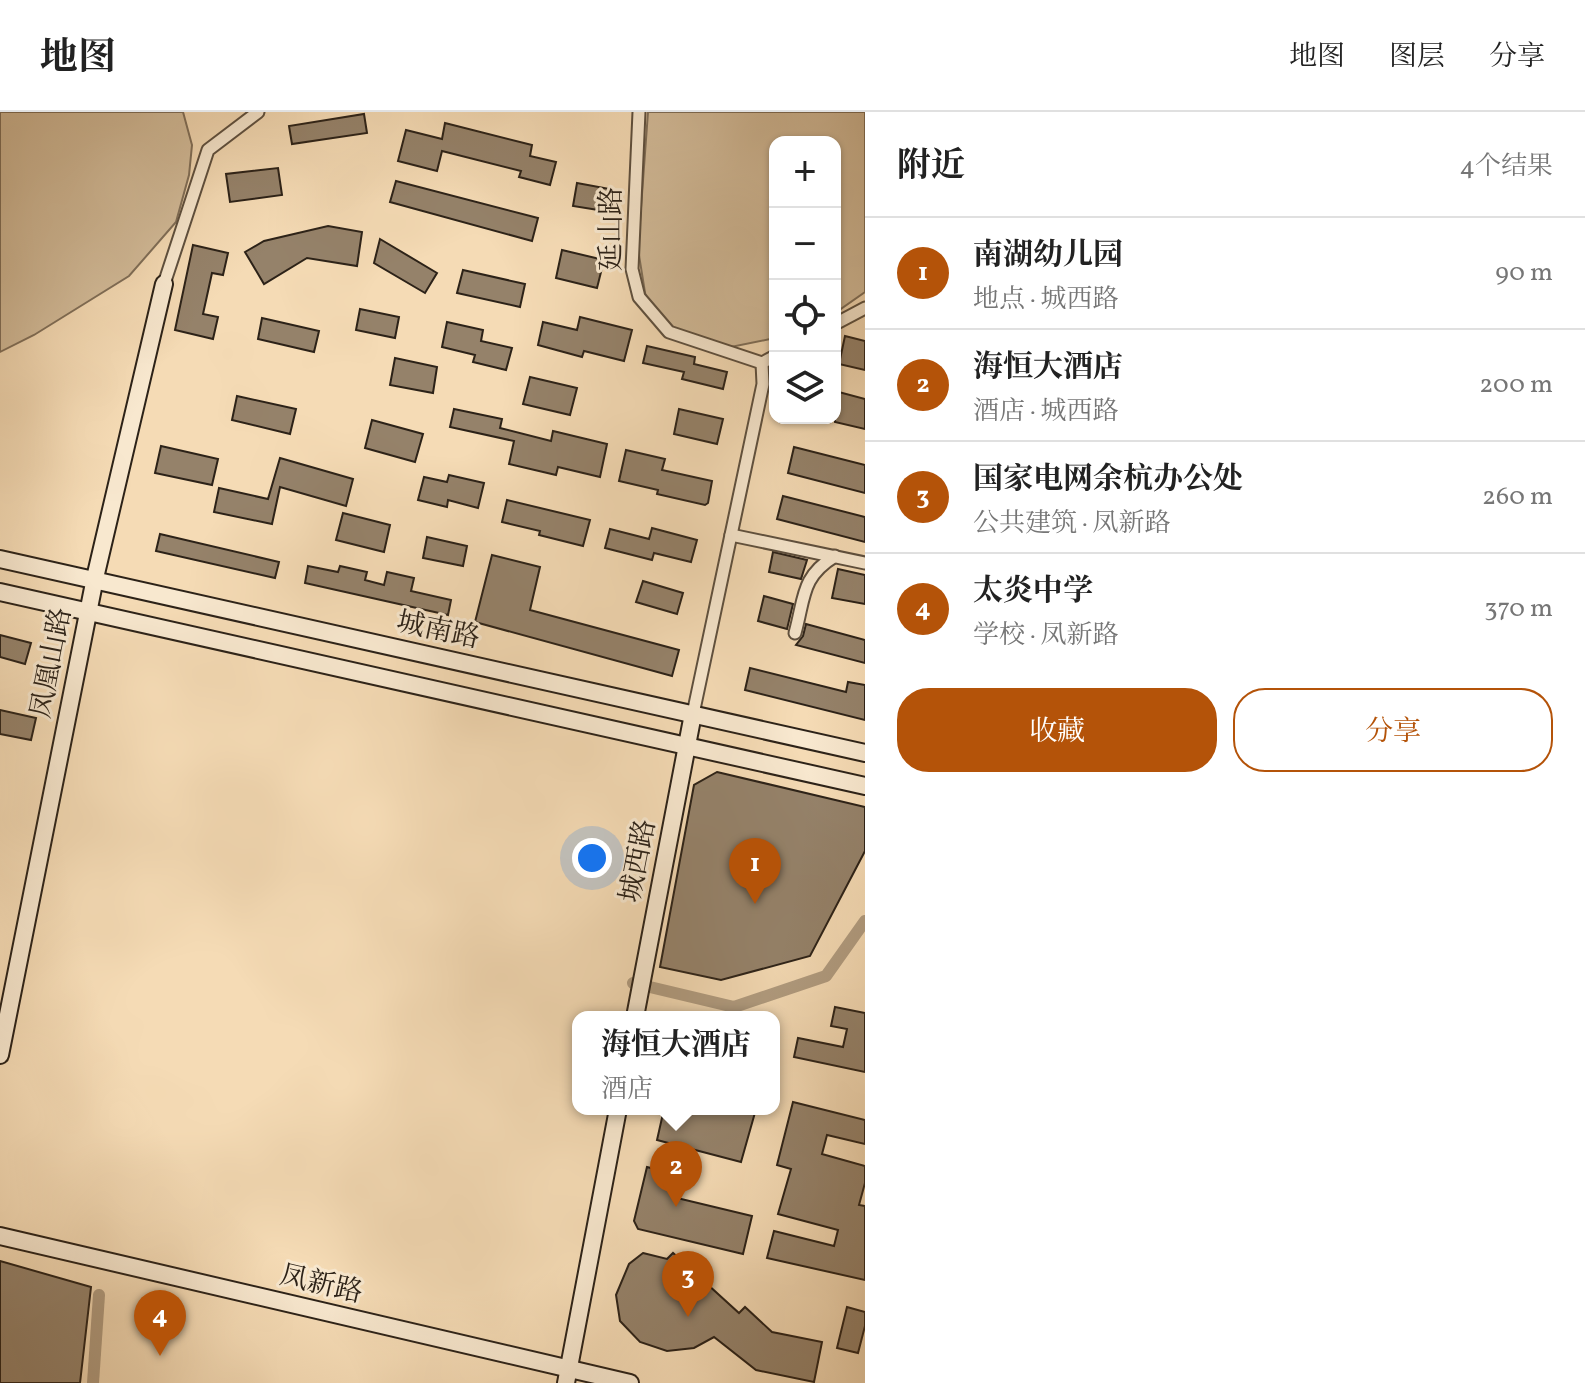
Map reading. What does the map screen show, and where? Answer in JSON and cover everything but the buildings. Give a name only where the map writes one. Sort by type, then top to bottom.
[{"type":"main road","name":"凤凰山路","points":[[0,1055],[95,578],[164,284]]},
{"type":"main road","name":"城南路","points":[[0,559],[865,753]]},
{"type":"main road","name":"城南路","points":[[0,592],[865,786]]},
{"type":"main road","name":"城西路","points":[[637,1011],[693,714]]},
{"type":"main road","points":[[566,1376],[617,1115]]},
{"type":"main road","name":"凤新路","points":[[0,1236],[566,1376],[630,1383]]},
{"type":"street","points":[[164,284],[208,150],[258,112]]},
{"type":"street","name":"延山路","points":[[639,112],[632,269],[639,297],[669,332],[762,363]]},
{"type":"street","points":[[841,321],[865,308]]},
{"type":"street","points":[[693,714],[763,384],[762,363],[769,359]]},
{"type":"street","points":[[731,535],[865,563]]},
{"type":"street","points":[[795,633],[808,583],[815,569],[835,556]]},
{"type":"shaded area","points":[[0,112],[183,112],[192,145],[189,175],[176,222],[129,276],[34,335],[0,352]]},
{"type":"shaded area","points":[[648,112],[865,112],[865,292],[841,309],[841,136],[769,136],[769,339],[721,349],[665,329],[647,305],[638,249]]},
{"type":"waterway","points":[[633,983],[734,1007],[826,976],[865,921]]},
{"type":"waterway","points":[[93,1383],[99,1295]]},
{"type":"place","name":"南湖幼儿园","points":[[755,904]]},
{"type":"place","name":"海恒大酒店","points":[[676,1207]]},
{"type":"place","name":"国家电网余杭办公处","points":[[688,1317]]},
{"type":"place","name":"太炎中学","points":[[160,1356]]}]
